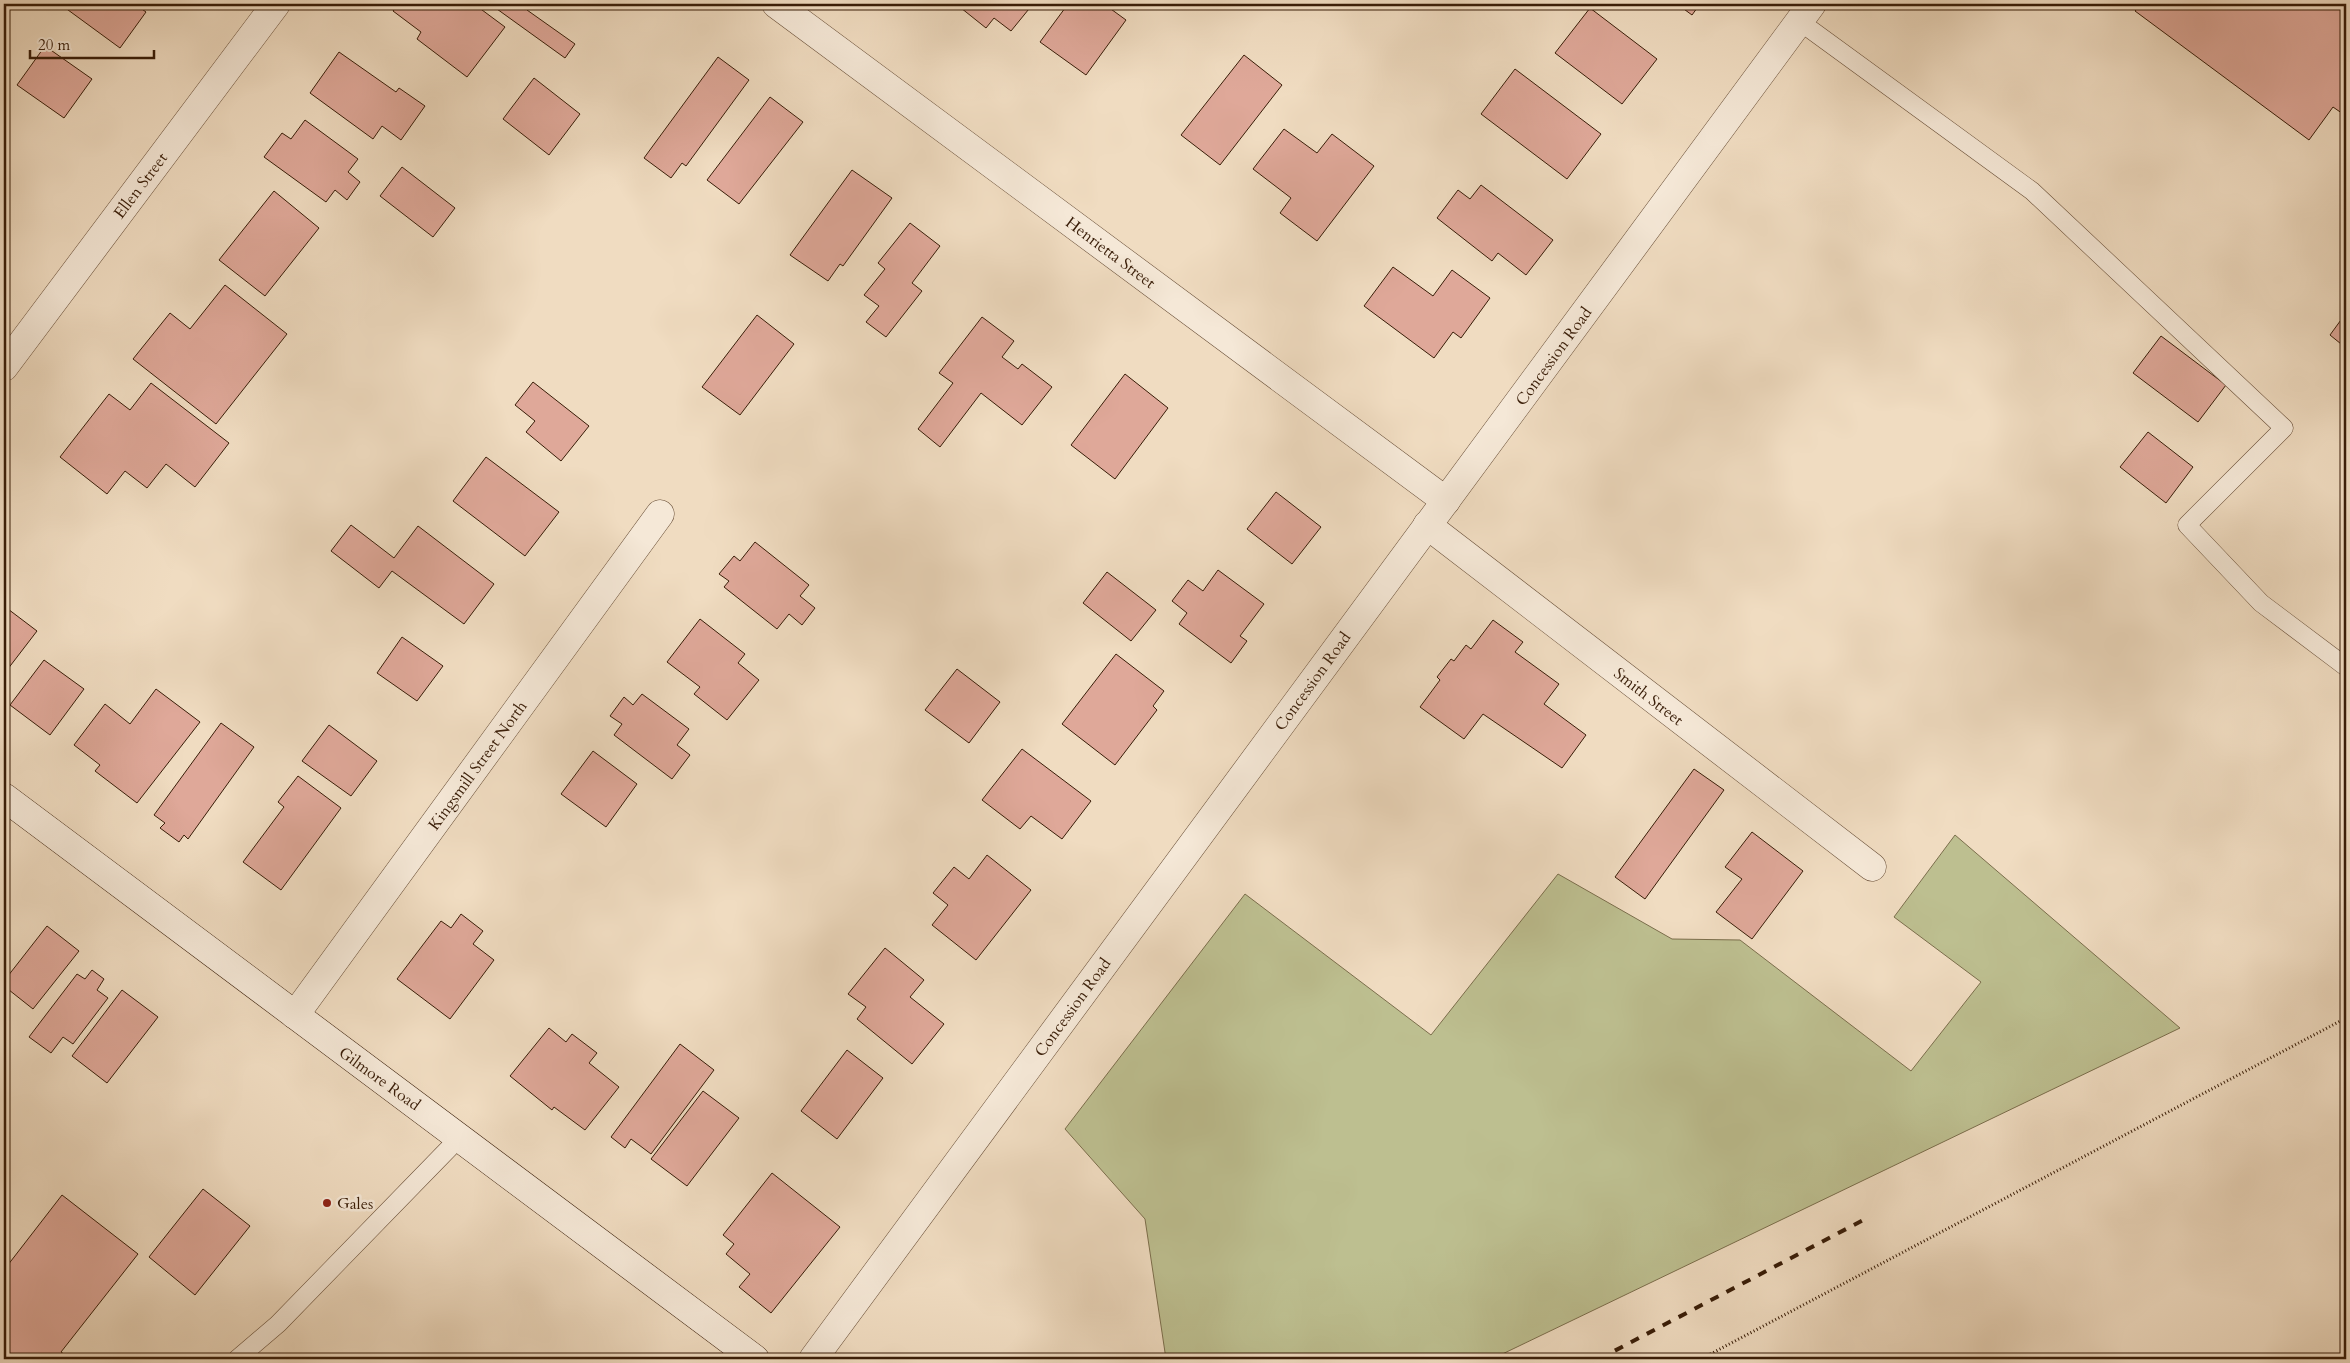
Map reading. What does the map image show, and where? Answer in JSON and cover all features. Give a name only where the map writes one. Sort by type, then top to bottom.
[{"type":"street","name":"Ellen Street","points":[[4,367],[276,4]]},
{"type":"street","name":"Henrietta Street","points":[[776,4],[1446,501]]},
{"type":"street","name":"Concession Road","points":[[813,1359],[1806,12]]},
{"type":"street","name":"Kingsmill Street North","points":[[295,1015],[660,514]]},
{"type":"street","name":"Smith Street","points":[[1427,525],[1872,867]]},
{"type":"street","name":"Gilmore Road","points":[[4,797],[755,1359]]},
{"type":"lane","points":[[1806,12],[2032,191],[2284,428],[2187,525],[2261,603],[2346,667]]},
{"type":"lane","points":[[237,1359],[278,1324],[460,1137]]},
{"type":"path","points":[[1701,1359],[2346,1018]]},
{"type":"green space","points":[[1955,835],[2180,1028],[1492,1359],[1166,1359],[1145,1219],[1065,1129],[1245,894],[1431,1035],[1558,874],[1672,939],[1740,940],[1911,1071],[1981,982],[1894,917]]},
{"type":"building","points":[[66,4],[135,4],[146,12],[120,48],[64,7]]},
{"type":"building","points":[[398,4],[474,4],[505,27],[467,77],[417,39],[421,32],[393,11]]},
{"type":"building","points":[[490,4],[532,4],[527,10],[575,44],[565,58]]},
{"type":"building","points":[[956,4],[1033,4],[1011,31],[994,18],[986,28]]},
{"type":"building","points":[[1068,4],[1104,4],[1126,20],[1086,75],[1040,42]]},
{"type":"building","points":[[1677,4],[1700,4],[1692,15]]},
{"type":"building","points":[[2141,4],[2346,4],[2346,116],[2333,107],[2309,140],[2135,11]]},
{"type":"building","points":[[1590,8],[1657,59],[1622,104],[1555,53]]},
{"type":"building","points":[[45,46],[92,79],[64,118],[17,85]]},
{"type":"building","points":[[339,52],[396,92],[399,88],[425,106],[401,140],[382,126],[373,139],[310,93]]},
{"type":"building","points":[[1244,55],[1282,85],[1220,165],[1181,135]]},
{"type":"building","points":[[718,57],[749,80],[686,166],[682,163],[671,178],[644,158]]},
{"type":"building","points":[[1515,69],[1601,134],[1567,179],[1481,114]]},
{"type":"building","points":[[534,78],[580,114],[549,155],[503,119]]},
{"type":"building","points":[[770,97],[803,122],[739,204],[707,180]]},
{"type":"building","points":[[305,120],[358,159],[348,172],[360,182],[347,200],[335,190],[326,202],[264,157],[282,133],[291,139]]},
{"type":"building","points":[[1284,129],[1317,153],[1332,134],[1374,166],[1317,241],[1280,213],[1291,198],[1253,169]]},
{"type":"building","points":[[402,167],[455,208],[433,237],[380,196]]},
{"type":"building","points":[[852,170],[892,198],[843,266],[840,264],[828,281],[790,255]]},
{"type":"building","points":[[1481,185],[1553,240],[1526,275],[1498,253],[1492,261],[1437,218],[1458,190],[1470,199]]},
{"type":"building","points":[[274,191],[319,228],[265,296],[219,260]]},
{"type":"building","points":[[910,223],[940,246],[912,283],[922,291],[886,337],[866,322],[879,306],[864,295],[885,269],[878,263]]},
{"type":"building","points":[[1393,267],[1433,296],[1452,270],[1490,298],[1461,338],[1453,332],[1434,358],[1364,306]]},
{"type":"building","points":[[225,285],[287,334],[216,424],[133,359],[170,313],[190,329]]},
{"type":"building","points":[[2346,313],[2346,348],[2330,335]]},
{"type":"building","points":[[757,315],[794,344],[740,415],[702,387]]},
{"type":"building","points":[[982,317],[1014,341],[1002,357],[1018,369],[1022,364],[1052,387],[1022,425],[981,393],[940,447],[918,429],[953,383],[939,373]]},
{"type":"building","points":[[2161,336],[2226,385],[2198,422],[2133,373]]},
{"type":"building","points":[[1125,374],[1168,408],[1115,479],[1071,445]]},
{"type":"building","points":[[533,382],[589,426],[561,461],[526,432],[535,421],[515,405]]},
{"type":"building","points":[[151,383],[229,443],[195,487],[166,464],[147,488],[125,471],[107,494],[60,457],[109,394],[130,410]]},
{"type":"building","points":[[2148,432],[2193,467],[2166,503],[2120,467]]},
{"type":"building","points":[[486,457],[559,512],[525,556],[453,501]]},
{"type":"building","points":[[1276,492],[1321,527],[1292,564],[1247,529]]},
{"type":"building","points":[[351,525],[394,558],[418,526],[494,584],[464,624],[392,571],[379,588],[331,551]]},
{"type":"building","points":[[755,542],[809,585],[800,596],[815,608],[802,625],[789,614],[777,629],[724,587],[729,581],[719,574],[734,556],[740,561]]},
{"type":"building","points":[[1218,570],[1264,604],[1240,636],[1247,641],[1231,663],[1179,624],[1187,613],[1172,601],[1188,580],[1203,591]]},
{"type":"building","points":[[1107,572],[1156,610],[1131,641],[1083,603]]},
{"type":"building","points":[[4,606],[37,631],[4,674]]},
{"type":"building","points":[[700,619],[745,654],[738,663],[759,680],[727,720],[694,694],[700,687],[667,662]]},
{"type":"building","points":[[1493,620],[1523,642],[1515,652],[1559,684],[1544,704],[1586,735],[1562,768],[1483,714],[1464,739],[1420,707],[1440,680],[1437,677],[1451,659],[1454,661],[1466,645],[1471,649]]},
{"type":"building","points":[[402,637],[443,666],[417,701],[377,673]]},
{"type":"building","points":[[1116,654],[1164,691],[1153,706],[1157,710],[1115,765],[1062,724]]},
{"type":"building","points":[[44,660],[84,689],[50,735],[10,705]]},
{"type":"building","points":[[957,669],[1000,702],[969,743],[925,710]]},
{"type":"building","points":[[156,689],[200,722],[137,803],[95,771],[100,765],[74,745],[105,704],[130,724]]},
{"type":"building","points":[[642,694],[689,729],[677,745],[690,755],[672,779],[614,735],[622,724],[610,716],[624,697],[633,705]]},
{"type":"building","points":[[221,723],[254,747],[188,839],[184,835],[179,842],[160,828],[165,823],[154,815]]},
{"type":"building","points":[[329,725],[377,761],[351,796],[302,761]]},
{"type":"building","points":[[1022,749],[1091,801],[1062,839],[1031,816],[1020,829],[982,800]]},
{"type":"building","points":[[593,751],[637,784],[606,827],[561,794]]},
{"type":"building","points":[[1694,769],[1724,790],[1645,899],[1615,877]]},
{"type":"building","points":[[298,776],[341,808],[281,890],[243,862],[284,807],[278,802]]},
{"type":"building","points":[[1752,832],[1803,871],[1752,939],[1716,912],[1742,879],[1725,867]]},
{"type":"building","points":[[987,855],[1031,890],[976,960],[932,925],[948,905],[933,893],[954,867],[969,879]]},
{"type":"building","points":[[461,914],[483,931],[473,944],[494,960],[450,1019],[397,979],[441,921],[451,928]]},
{"type":"building","points":[[47,926],[79,951],[33,1009],[4,986],[4,981]]},
{"type":"building","points":[[885,948],[924,980],[910,997],[944,1024],[912,1064],[857,1019],[866,1007],[848,994]]},
{"type":"building","points":[[92,970],[104,979],[97,990],[108,998],[73,1044],[63,1037],[51,1053],[29,1037],[77,974],[85,979]]},
{"type":"building","points":[[122,990],[158,1017],[107,1083],[72,1056]]},
{"type":"building","points":[[549,1028],[566,1042],[572,1034],[597,1053],[589,1063],[619,1087],[585,1130],[554,1107],[552,1110],[510,1076]]},
{"type":"building","points":[[680,1044],[714,1070],[651,1154],[631,1139],[625,1148],[611,1137]]},
{"type":"building","points":[[847,1050],[883,1078],[837,1139],[801,1111]]},
{"type":"building","points":[[703,1091],[739,1118],[687,1186],[651,1159]]},
{"type":"building","points":[[772,1173],[840,1227],[771,1313],[739,1287],[750,1274],[726,1254],[734,1244],[723,1235]]},
{"type":"building","points":[[203,1189],[250,1226],[195,1295],[149,1257]]},
{"type":"building","points":[[62,1195],[138,1254],[61,1352],[71,1359],[4,1359],[4,1270]]},
{"type":"railway","points":[[1599,1359],[1869,1217]]},
{"type":"place","name":"Gales","points":[[327,1203]]}]
